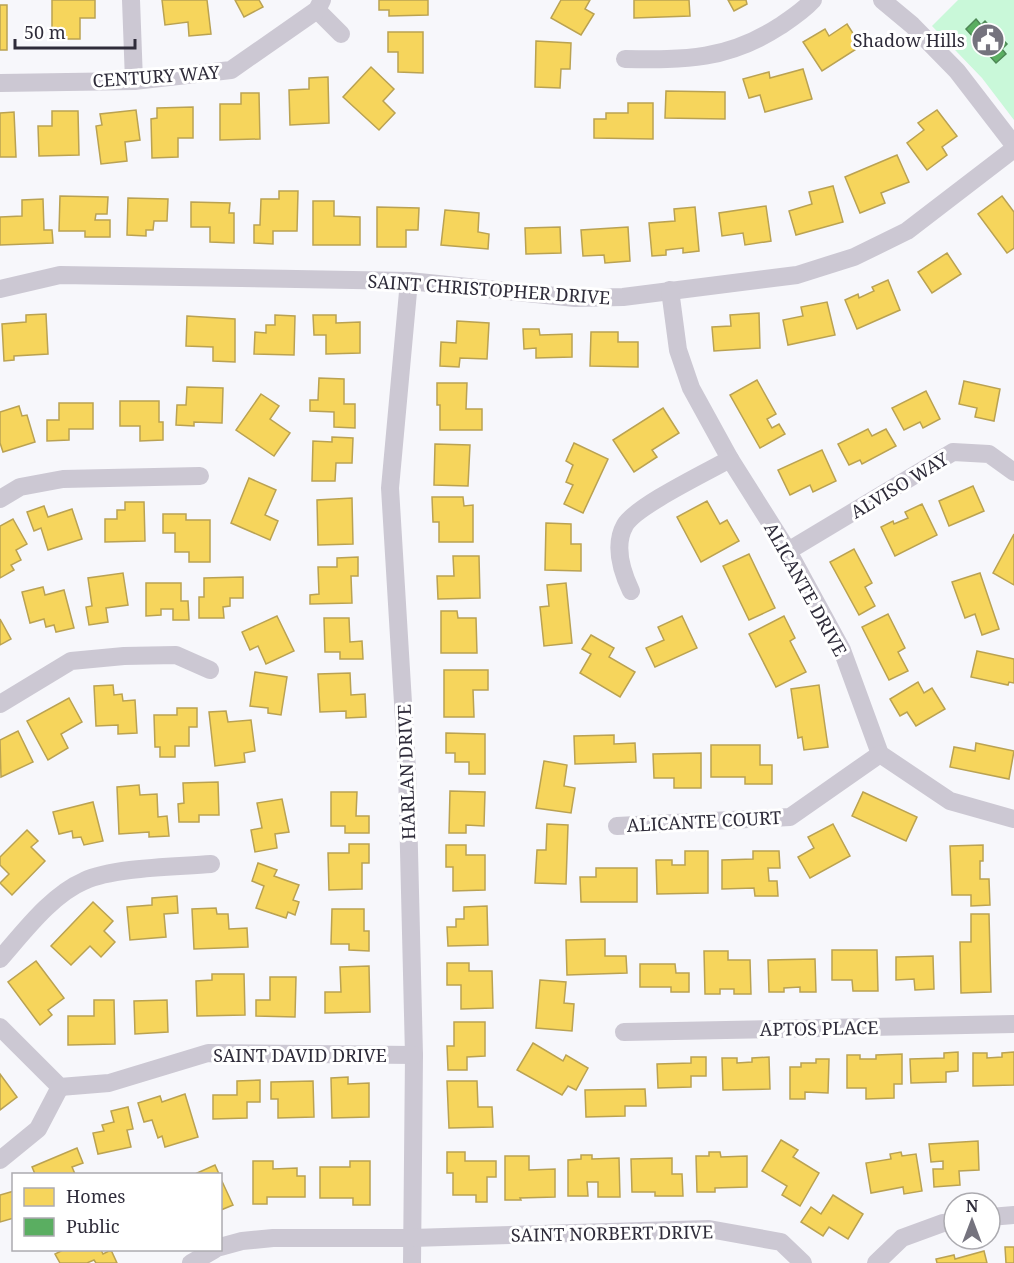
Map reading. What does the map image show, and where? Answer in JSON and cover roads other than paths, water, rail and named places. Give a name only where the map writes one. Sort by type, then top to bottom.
[{"type":"street","points":[[131,0],[134,81]]},
{"type":"street","points":[[625,59],[679,60],[720,54],[760,39],[803,10],[813,0]]},
{"type":"street","points":[[882,0],[920,32],[957,71],[1014,147]]},
{"type":"street","points":[[320,5],[341,34]]},
{"type":"street","name":"CENTURY WAY","points":[[0,83],[134,81],[231,70],[320,5]]},
{"type":"street","name":"SAINT CHRISTOPHER DRIVE","points":[[0,289],[60,274],[409,281],[575,298],[623,297],[797,275],[854,257],[907,231],[1014,147]]},
{"type":"street","name":"HARLAN DRIVE","points":[[409,281],[390,488],[407,769],[414,1055],[412,1263]]},
{"type":"street","name":"ALICANTE DRIVE","points":[[670,290],[678,350],[691,388],[730,459],[788,551],[842,650],[880,754]]},
{"type":"street","name":"ALVISO WAY","points":[[788,551],[953,452],[989,454],[1014,472]]},
{"type":"street","points":[[631,591],[622,573],[619,546],[625,525],[640,510],[730,459]]},
{"type":"street","points":[[0,499],[20,487],[63,479],[200,476]]},
{"type":"street","points":[[0,704],[71,661],[124,656],[176,655],[210,669]]},
{"type":"street","points":[[880,754],[950,801],[1014,819]]},
{"type":"street","name":"ALICANTE COURT","points":[[617,826],[790,817],[880,754]]},
{"type":"street","points":[[0,959],[60,895],[84,881],[107,874],[212,864]]},
{"type":"street","name":"APTOS PLACE","points":[[624,1032],[1014,1024]]},
{"type":"street","points":[[0,1027],[60,1087],[38,1129],[0,1160]]},
{"type":"street","name":"SAINT DAVID DRIVE","points":[[60,1087],[109,1083],[208,1053],[414,1055]]},
{"type":"street","points":[[876,1263],[902,1238],[942,1223]]},
{"type":"street","name":"SAINT NORBERT DRIVE","points":[[222,1246],[242,1241],[273,1238],[412,1238],[709,1229],[781,1242],[803,1263]]},
{"type":"street","points":[[191,1263],[212,1251]]},
{"type":"place","name":"Shadow Hills","points":[[988,40]]}]
